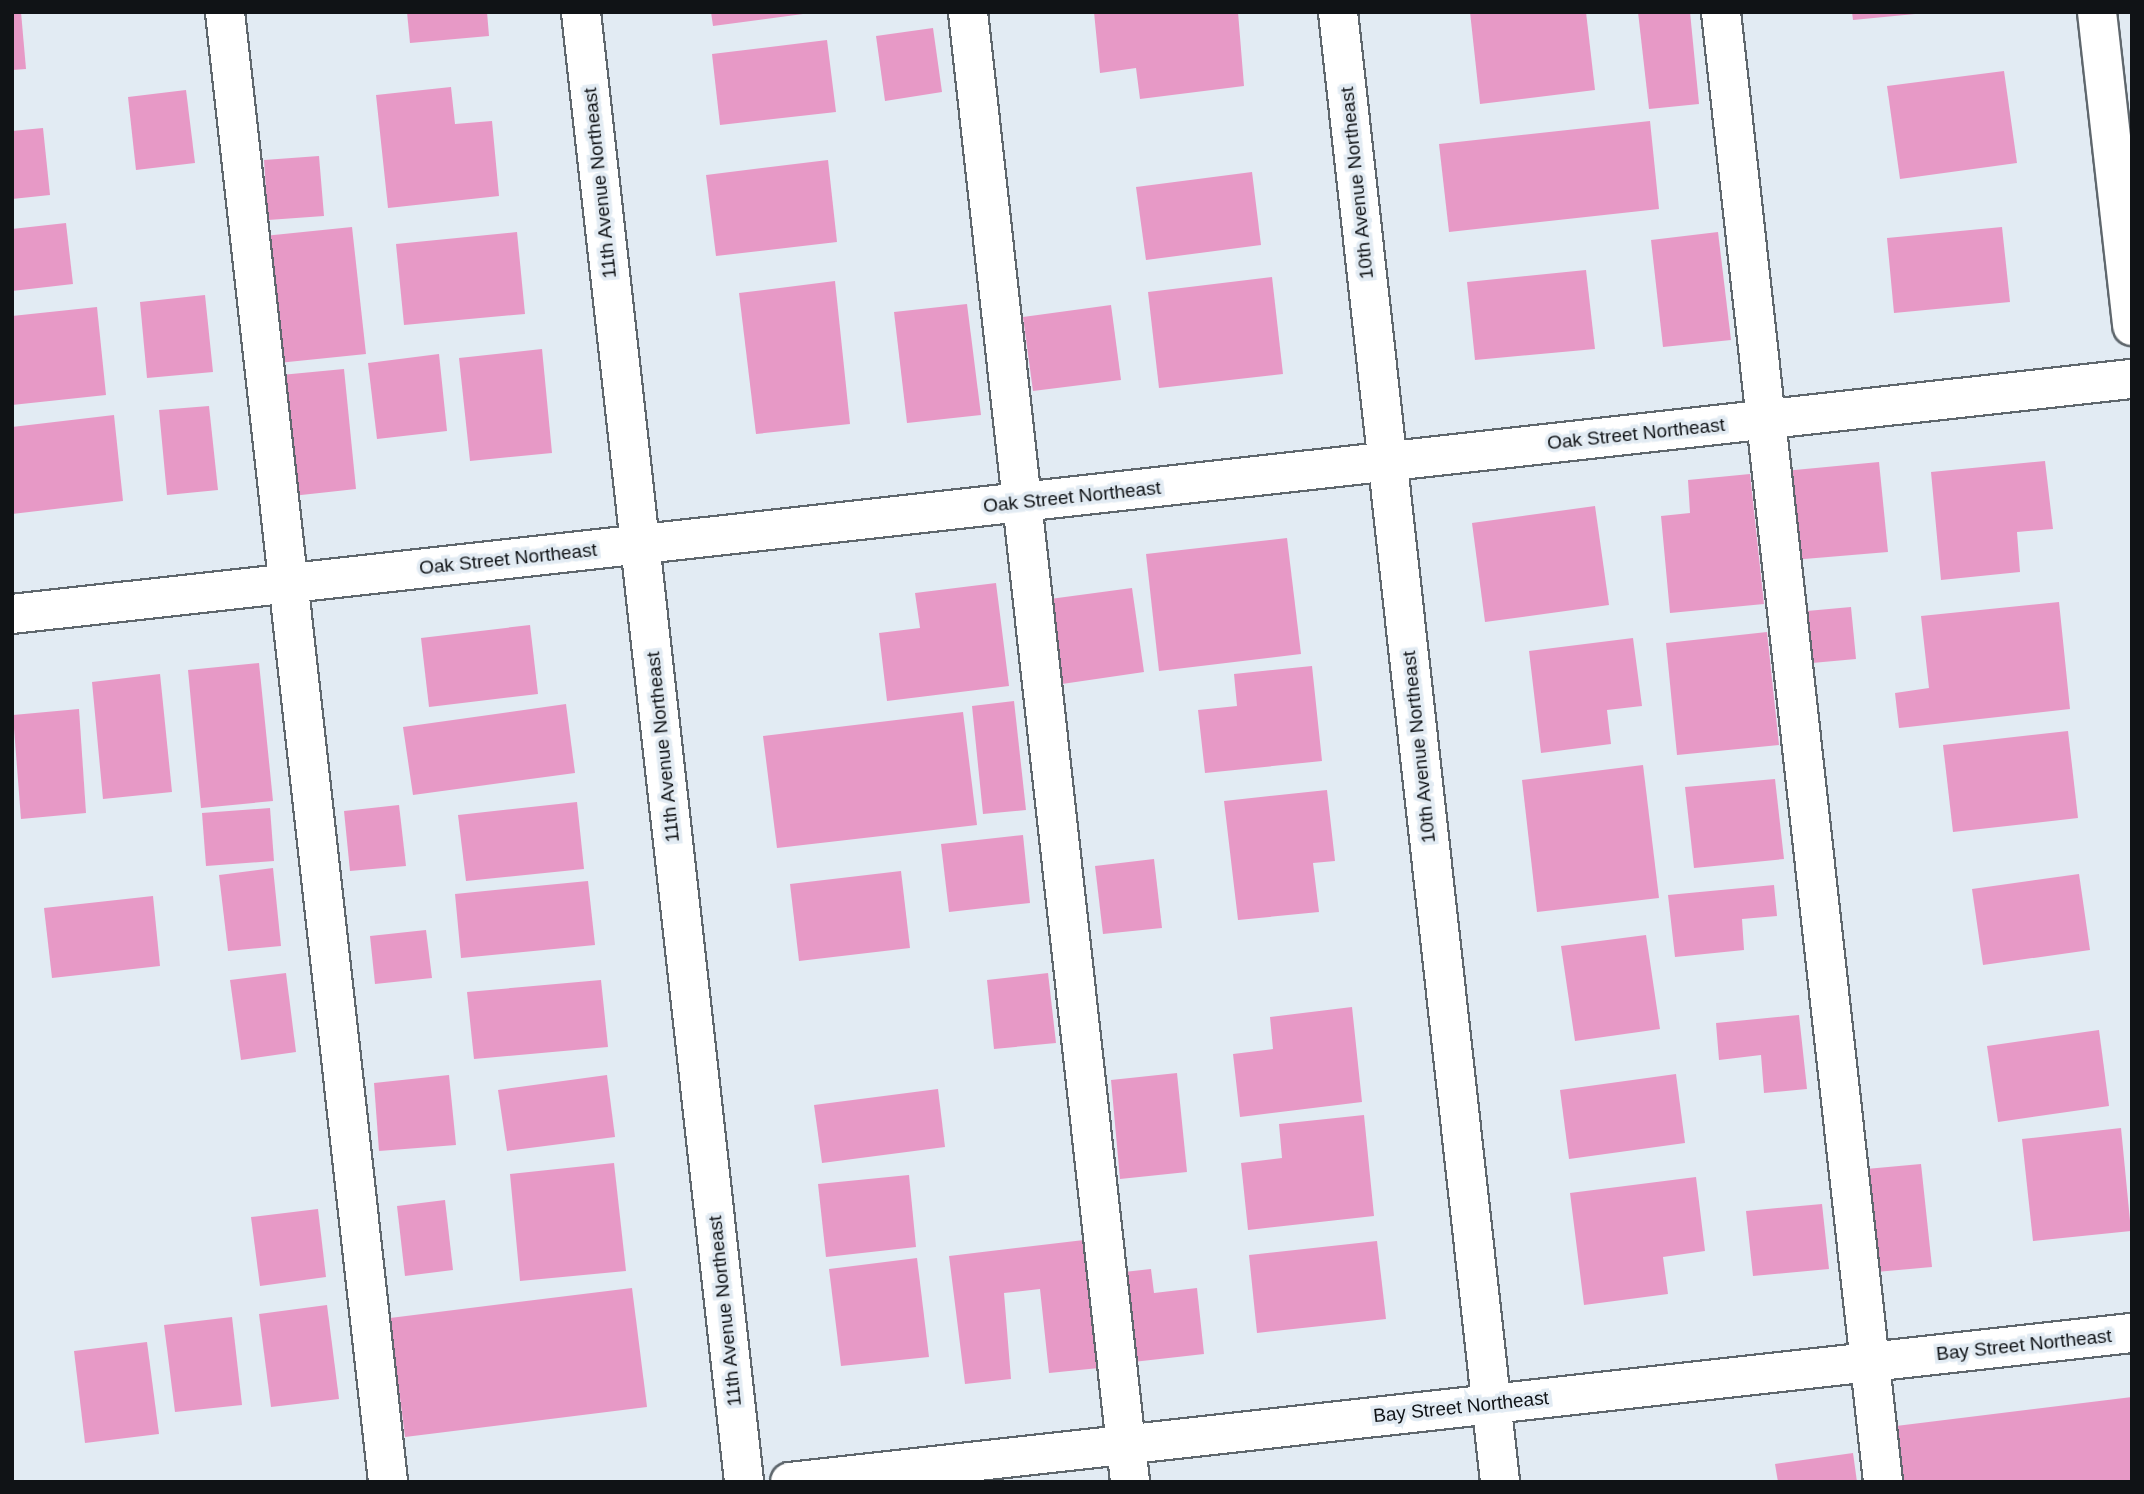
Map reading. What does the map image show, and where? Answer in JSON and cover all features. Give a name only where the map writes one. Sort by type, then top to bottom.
[{"type":"street","points":[[225,12],[388,1482]]},
{"type":"street","name":"11th Avenue Northeast","points":[[581,12],[744,1482]]},
{"type":"street","points":[[968,12],[1130,1482]]},
{"type":"street","name":"10th Avenue Northeast","points":[[1338,12],[1500,1482]]},
{"type":"street","points":[[1721,12],[1884,1482]]},
{"type":"street","points":[[2097,12],[2120,105],[2132,326]]},
{"type":"street","name":"Oak Street Northeast","points":[[12,614],[2132,379]]},
{"type":"street","name":"Bay Street Northeast","points":[[790,1482],[2132,1333]]},
{"type":"building","points":[[12,12],[21,12],[26,69],[12,70]]},
{"type":"building","points":[[407,12],[487,12],[489,36],[410,43]]},
{"type":"building","points":[[711,12],[803,12],[803,14],[713,26]]},
{"type":"building","points":[[1094,12],[1238,12],[1244,86],[1140,99],[1136,68],[1100,73]]},
{"type":"building","points":[[1470,12],[1586,12],[1595,90],[1480,104]]},
{"type":"building","points":[[1638,12],[1690,12],[1699,104],[1649,109]]},
{"type":"building","points":[[1852,12],[1915,12],[1915,14],[1853,20]]},
{"type":"building","points":[[933,28],[942,92],[885,101],[876,36]]},
{"type":"building","points":[[827,40],[836,112],[720,125],[712,54]]},
{"type":"building","points":[[2004,71],[2017,163],[1900,179],[1887,86]]},
{"type":"building","points":[[451,87],[455,124],[492,121],[499,196],[388,208],[376,95]]},
{"type":"building","points":[[186,90],[195,163],[136,170],[128,97]]},
{"type":"building","points":[[1650,121],[1659,209],[1449,232],[1439,144]]},
{"type":"building","points":[[43,128],[50,195],[12,199],[12,131]]},
{"type":"building","points":[[319,156],[324,216],[268,220],[264,160]]},
{"type":"building","points":[[828,160],[837,242],[716,256],[706,175]]},
{"type":"building","points":[[1252,172],[1261,245],[1146,260],[1136,187]]},
{"type":"building","points":[[66,223],[73,284],[12,291],[12,229]]},
{"type":"building","points":[[352,227],[366,354],[278,363],[264,236]]},
{"type":"building","points":[[2002,227],[2010,302],[1894,313],[1887,238]]},
{"type":"building","points":[[517,232],[525,314],[404,325],[396,244]]},
{"type":"building","points":[[1718,232],[1731,340],[1663,347],[1651,240]]},
{"type":"building","points":[[1586,270],[1595,349],[1475,360],[1467,282]]},
{"type":"building","points":[[1272,277],[1283,374],[1159,388],[1148,292]]},
{"type":"building","points":[[835,281],[850,424],[756,434],[739,293]]},
{"type":"building","points":[[205,295],[213,372],[147,378],[140,302]]},
{"type":"building","points":[[967,304],[981,415],[907,423],[894,312]]},
{"type":"building","points":[[1111,305],[1121,380],[1033,391],[1023,317]]},
{"type":"building","points":[[97,307],[106,395],[12,405],[12,316]]},
{"type":"building","points":[[542,349],[552,453],[470,461],[459,358]]},
{"type":"building","points":[[439,354],[447,431],[377,439],[368,363]]},
{"type":"building","points":[[344,369],[356,489],[292,496],[281,375]]},
{"type":"building","points":[[209,406],[218,490],[167,495],[159,410]]},
{"type":"building","points":[[114,415],[123,501],[12,514],[12,427]]},
{"type":"building","points":[[2045,461],[2053,529],[2017,532],[2020,572],[1941,580],[1931,472]]},
{"type":"building","points":[[1879,462],[1888,552],[1792,560],[1784,471]]},
{"type":"building","points":[[1750,474],[1764,604],[1670,613],[1661,516],[1690,513],[1688,480]]},
{"type":"building","points":[[1595,506],[1609,605],[1485,622],[1472,523]]},
{"type":"building","points":[[1287,538],[1301,654],[1159,671],[1146,554]]},
{"type":"building","points":[[996,583],[1009,686],[887,701],[879,633],[920,628],[915,593]]},
{"type":"building","points":[[1132,588],[1144,672],[1062,684],[1050,599]]},
{"type":"building","points":[[2059,602],[2070,709],[1899,728],[1895,693],[1929,688],[1921,616]]},
{"type":"building","points":[[1851,607],[1856,659],[1801,664],[1796,612]]},
{"type":"building","points":[[530,625],[538,694],[429,707],[421,638]]},
{"type":"building","points":[[1767,632],[1779,745],[1677,755],[1666,643]]},
{"type":"building","points":[[1633,638],[1642,706],[1607,710],[1611,744],[1541,753],[1529,651]]},
{"type":"building","points":[[259,663],[273,801],[201,808],[188,670]]},
{"type":"building","points":[[1312,666],[1322,761],[1205,773],[1198,710],[1237,706],[1234,674]]},
{"type":"building","points":[[160,674],[172,792],[103,799],[92,682]]},
{"type":"building","points":[[1014,701],[1026,810],[983,814],[972,706]]},
{"type":"building","points":[[566,704],[575,773],[413,795],[403,727]]},
{"type":"building","points":[[79,709],[86,813],[21,819],[13,715]]},
{"type":"building","points":[[963,712],[977,825],[777,848],[763,736]]},
{"type":"building","points":[[2068,731],[2078,818],[1953,832],[1943,745]]},
{"type":"building","points":[[1643,765],[1659,898],[1537,912],[1522,780]]},
{"type":"building","points":[[1775,779],[1784,859],[1694,868],[1685,787]]},
{"type":"building","points":[[1327,790],[1335,861],[1313,863],[1319,912],[1238,920],[1224,801]]},
{"type":"building","points":[[577,802],[584,869],[466,881],[458,815]]},
{"type":"building","points":[[399,805],[406,866],[350,871],[344,811]]},
{"type":"building","points":[[270,808],[274,861],[206,866],[202,813]]},
{"type":"building","points":[[1023,835],[1030,903],[949,912],[941,844]]},
{"type":"building","points":[[1154,859],[1162,928],[1103,934],[1095,866]]},
{"type":"building","points":[[273,868],[281,946],[228,951],[219,875]]},
{"type":"building","points":[[901,871],[910,948],[799,961],[790,884]]},
{"type":"building","points":[[2079,874],[2090,950],[1983,965],[1972,889]]},
{"type":"building","points":[[588,881],[595,945],[461,958],[455,894]]},
{"type":"building","points":[[1774,885],[1777,916],[1742,919],[1744,950],[1675,957],[1668,895]]},
{"type":"building","points":[[153,896],[160,966],[52,978],[44,908]]},
{"type":"building","points":[[426,930],[432,978],[375,984],[370,936]]},
{"type":"building","points":[[1646,935],[1660,1029],[1575,1041],[1561,946]]},
{"type":"building","points":[[286,973],[296,1052],[241,1060],[230,980]]},
{"type":"building","points":[[1048,973],[1056,1043],[994,1049],[987,980]]},
{"type":"building","points":[[601,980],[608,1047],[474,1059],[467,992]]},
{"type":"building","points":[[1352,1007],[1362,1102],[1240,1117],[1233,1054],[1273,1049],[1270,1017]]},
{"type":"building","points":[[1799,1015],[1807,1089],[1764,1093],[1761,1055],[1719,1060],[1716,1023]]},
{"type":"building","points":[[2099,1030],[2109,1106],[1998,1122],[1987,1046]]},
{"type":"building","points":[[1177,1073],[1187,1172],[1120,1179],[1111,1080]]},
{"type":"building","points":[[1676,1074],[1685,1143],[1569,1159],[1560,1090]]},
{"type":"building","points":[[449,1075],[456,1145],[379,1151],[374,1083]]},
{"type":"building","points":[[607,1075],[615,1137],[507,1151],[498,1090]]},
{"type":"building","points":[[938,1089],[945,1147],[822,1163],[814,1105]]},
{"type":"building","points":[[1364,1115],[1374,1216],[1248,1230],[1241,1163],[1282,1158],[1279,1124]]},
{"type":"building","points":[[2121,1128],[2131,1231],[2033,1241],[2022,1139]]},
{"type":"building","points":[[614,1163],[626,1271],[520,1281],[510,1174]]},
{"type":"building","points":[[1921,1164],[1932,1267],[1876,1272],[1866,1169]]},
{"type":"building","points":[[909,1175],[916,1247],[826,1257],[818,1184]]},
{"type":"building","points":[[1696,1177],[1705,1251],[1663,1257],[1668,1294],[1584,1305],[1570,1193]]},
{"type":"building","points":[[445,1200],[453,1270],[405,1276],[397,1206]]},
{"type":"building","points":[[1822,1204],[1829,1269],[1753,1276],[1746,1211]]},
{"type":"building","points":[[318,1209],[326,1277],[260,1286],[251,1217]]},
{"type":"building","points":[[1084,1240],[1099,1368],[1049,1373],[1040,1289],[1004,1293],[1011,1379],[965,1384],[949,1256]]},
{"type":"building","points":[[1377,1241],[1386,1319],[1257,1333],[1249,1255]]},
{"type":"building","points":[[917,1258],[929,1357],[841,1366],[829,1269]]},
{"type":"building","points":[[1151,1269],[1154,1293],[1197,1288],[1204,1354],[1133,1362],[1124,1272]]},
{"type":"building","points":[[632,1288],[647,1407],[405,1437],[390,1318]]},
{"type":"building","points":[[327,1305],[339,1399],[271,1407],[259,1314]]},
{"type":"building","points":[[232,1317],[242,1405],[175,1412],[164,1325]]},
{"type":"building","points":[[147,1342],[159,1434],[85,1443],[74,1351]]},
{"type":"building","points":[[2132,1397],[2132,1482],[1902,1482],[1896,1426]]},
{"type":"building","points":[[1853,1453],[1857,1482],[1778,1482],[1775,1464]]}]
